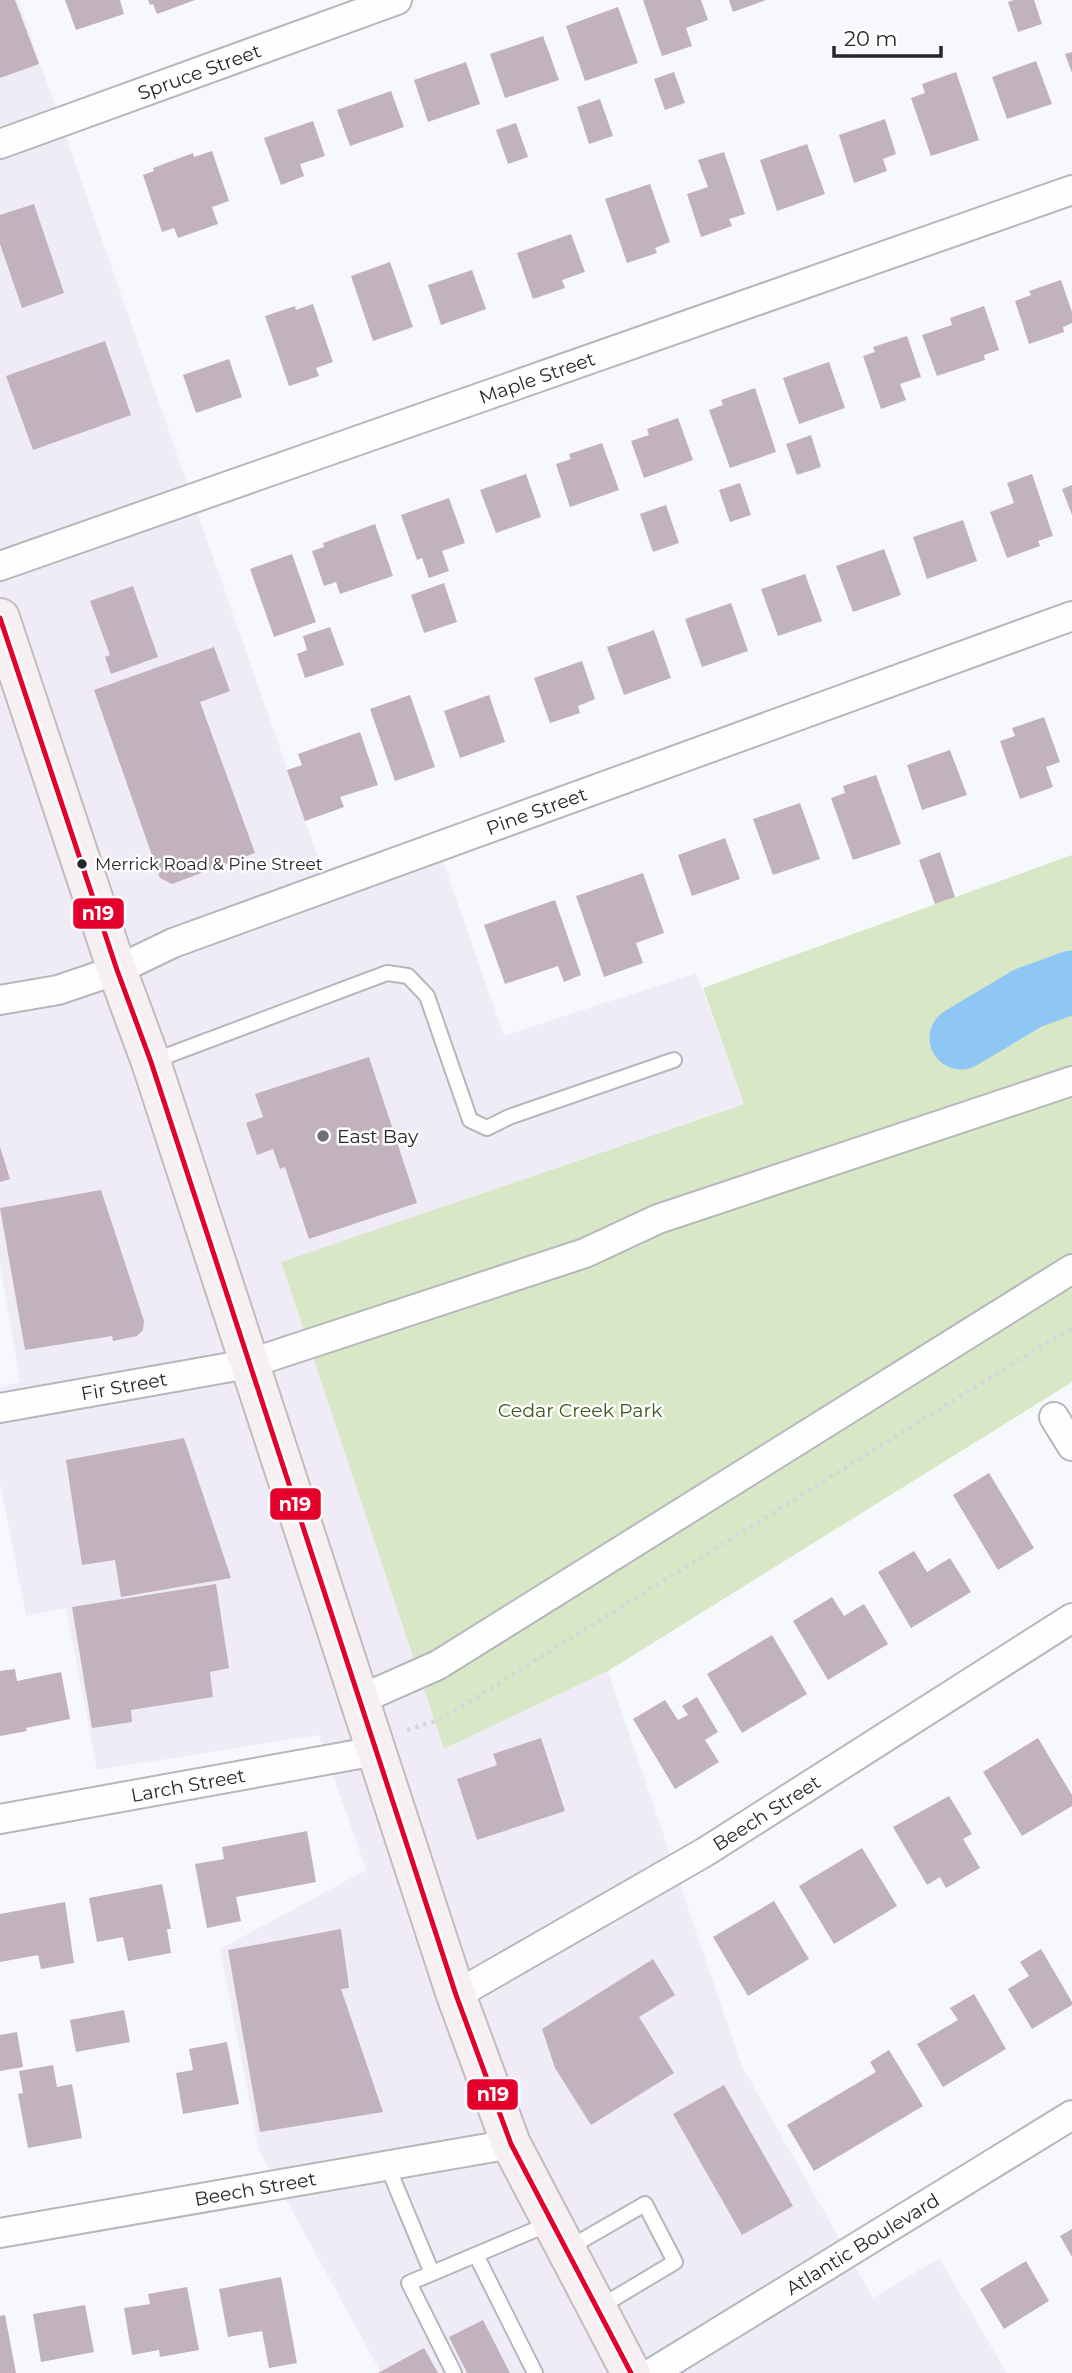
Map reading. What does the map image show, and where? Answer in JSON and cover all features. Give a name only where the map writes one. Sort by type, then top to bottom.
[{"type":"main road","points":[[0,618],[117,970],[151,1062],[456,1995],[511,2144],[631,2373]]},
{"type":"street","name":"Spruce Street","points":[[0,144],[397,0]]},
{"type":"street","name":"Maple Street","points":[[0,566],[1072,190]]},
{"type":"street","name":"Pine Street","points":[[0,1000],[58,990],[117,970],[173,943],[1072,616]]},
{"type":"street","name":"Fir Street","points":[[0,1408],[248,1364],[561,1262],[658,1219],[1072,1081]]},
{"type":"street","points":[[359,1700],[438,1665],[1072,1269]]},
{"type":"street","points":[[1054,1417],[1072,1446]]},
{"type":"street","name":"Beech Street","points":[[456,1995],[705,1852],[1072,1618]]},
{"type":"street","name":"Larch Street","points":[[0,1819],[374,1746]]},
{"type":"street","name":"Atlantic Boulevard","points":[[652,2373],[1072,2115]]},
{"type":"street","name":"Beech Street","points":[[0,2233],[511,2144]]},
{"type":"lane","points":[[151,1062],[387,973],[408,976],[427,996],[470,1119],[487,1128],[509,1117],[674,1060]]},
{"type":"lane","points":[[387,2165],[432,2273]]},
{"type":"lane","points":[[454,2373],[410,2283],[476,2255],[559,2236],[645,2204],[676,2262],[597,2309]]},
{"type":"lane","points":[[476,2255],[535,2373]]},
{"type":"path","points":[[374,1746],[441,1719],[1072,1327]]},
{"type":"shaded area","points":[[0,0],[18,0],[323,871],[433,832],[504,1036],[696,973],[745,1103],[282,1262],[444,1749],[608,1671],[741,2064],[873,2298],[939,2258],[1007,2373],[381,2373],[259,2150],[220,1949],[366,1870],[319,1735],[97,1770],[66,1608],[26,1616],[0,1483],[0,1387],[20,1382],[0,1264]]},
{"type":"green space","name":"Cedar Creek Park","points":[[1072,855],[1072,1382],[608,1671],[444,1749],[281,1262],[744,1104],[703,988]]},
{"type":"building","points":[[0,0],[15,0],[39,64],[0,78]]},
{"type":"building","points":[[65,0],[120,0],[124,14],[76,30]]},
{"type":"building","points":[[148,0],[195,0],[157,14]]},
{"type":"building","points":[[643,0],[701,0],[708,20],[686,28],[692,46],[662,56]]},
{"type":"building","points":[[729,0],[766,0],[733,12]]},
{"type":"building","points":[[1034,0],[1042,24],[1018,32],[1008,2]]},
{"type":"building","points":[[618,7],[638,63],[585,81],[566,26]]},
{"type":"building","points":[[543,36],[559,80],[505,98],[490,54]]},
{"type":"building","points":[[1072,52],[1072,73],[1065,54]]},
{"type":"building","points":[[1036,61],[1052,104],[1007,119],[992,77]]},
{"type":"building","points":[[466,62],[480,104],[428,122],[414,80]]},
{"type":"building","points":[[674,72],[685,103],[665,110],[654,79]]},
{"type":"building","points":[[956,72],[979,140],[931,156],[911,98],[925,93],[922,84]]},
{"type":"building","points":[[391,91],[404,127],[350,146],[337,110]]},
{"type":"building","points":[[600,99],[613,136],[589,144],[577,107]]},
{"type":"building","points":[[885,119],[896,154],[883,159],[887,171],[854,183],[839,135]]},
{"type":"building","points":[[313,121],[325,156],[300,164],[304,176],[281,185],[264,138]]},
{"type":"building","points":[[516,123],[528,157],[508,164],[496,130]]},
{"type":"building","points":[[807,144],[825,194],[777,211],[760,160]]},
{"type":"building","points":[[212,151],[229,201],[212,207],[218,224],[178,238],[174,228],[162,232],[143,175],[154,171],[153,168],[193,153],[194,157]]},
{"type":"building","points":[[724,152],[745,214],[729,219],[732,226],[701,237],[687,194],[708,187],[698,160]]},
{"type":"building","points":[[650,184],[670,242],[655,248],[657,253],[627,263],[605,199]]},
{"type":"building","points":[[34,204],[64,293],[22,308],[0,244],[0,215]]},
{"type":"building","points":[[571,234],[585,272],[562,280],[565,288],[533,299],[517,253]]},
{"type":"building","points":[[390,262],[413,327],[373,341],[351,276]]},
{"type":"building","points":[[472,270],[486,309],[441,325],[428,285]]},
{"type":"building","points":[[1061,280],[1072,312],[1072,323],[1063,327],[1064,332],[1029,344],[1015,301],[1031,295],[1029,291]]},
{"type":"building","points":[[313,304],[333,362],[316,368],[319,376],[289,386],[265,316],[295,306],[296,310]]},
{"type":"building","points":[[984,306],[999,350],[984,355],[985,360],[937,376],[922,335],[952,325],[950,318]]},
{"type":"building","points":[[907,336],[921,377],[900,384],[906,400],[881,409],[863,356],[875,352],[873,347]]},
{"type":"building","points":[[105,341],[131,415],[33,450],[6,376]]},
{"type":"building","points":[[229,359],[242,397],[196,413],[183,375]]},
{"type":"building","points":[[829,362],[845,408],[799,424],[783,378]]},
{"type":"building","points":[[755,388],[776,452],[730,468],[709,410],[723,405],[721,400]]},
{"type":"building","points":[[678,418],[693,460],[644,478],[631,441],[649,435],[647,429]]},
{"type":"building","points":[[811,435],[821,467],[797,475],[786,444]]},
{"type":"building","points":[[602,443],[619,490],[570,507],[556,464],[571,459],[569,454]]},
{"type":"building","points":[[526,474],[541,517],[496,533],[480,490]]},
{"type":"building","points":[[1032,474],[1053,536],[1038,541],[1040,546],[1007,558],[990,512],[1014,503],[1007,483]]},
{"type":"building","points":[[740,483],[751,515],[730,522],[719,490]]},
{"type":"building","points":[[1072,485],[1072,515],[1062,489]]},
{"type":"building","points":[[449,498],[465,543],[442,551],[449,571],[429,578],[422,558],[417,560],[401,515]]},
{"type":"building","points":[[666,505],[679,543],[653,552],[640,514]]},
{"type":"building","points":[[963,520],[977,561],[927,579],[913,537]]},
{"type":"building","points":[[375,524],[393,576],[340,594],[336,582],[324,586],[312,551],[324,547],[323,543]]},
{"type":"building","points":[[884,549],[901,595],[853,612],[836,566]]},
{"type":"building","points":[[292,554],[316,622],[274,637],[250,569]]},
{"type":"building","points":[[805,574],[822,621],[778,636],[761,589]]},
{"type":"building","points":[[444,583],[457,622],[424,633],[411,595]]},
{"type":"building","points":[[133,586],[158,657],[111,674],[105,657],[110,655],[90,601]]},
{"type":"building","points":[[731,603],[748,651],[702,667],[685,619]]},
{"type":"building","points":[[330,627],[344,665],[305,678],[297,654],[307,650],[303,636]]},
{"type":"building","points":[[654,630],[671,678],[624,695],[607,647]]},
{"type":"building","points":[[214,647],[230,691],[200,702],[255,853],[172,884],[160,878],[94,690]]},
{"type":"building","points":[[582,661],[595,699],[578,706],[580,713],[550,723],[534,678]]},
{"type":"building","points":[[410,695],[435,767],[395,781],[370,709]]},
{"type":"building","points":[[489,695],[505,742],[460,758],[444,711]]},
{"type":"building","points":[[1044,717],[1060,762],[1046,767],[1053,787],[1020,799],[1000,741],[1015,736],[1012,728]]},
{"type":"building","points":[[360,732],[378,785],[340,797],[344,807],[305,821],[287,770],[302,765],[298,754]]},
{"type":"building","points":[[950,750],[967,795],[922,810],[907,765]]},
{"type":"building","points":[[876,775],[901,844],[853,860],[831,798],[845,793],[843,786]]},
{"type":"building","points":[[800,803],[820,859],[773,875],[753,819]]},
{"type":"building","points":[[725,838],[740,879],[692,896],[678,855]]},
{"type":"building","points":[[940,852],[955,897],[935,904],[919,860]]},
{"type":"building","points":[[643,873],[664,933],[636,943],[643,963],[604,977],[576,896]]},
{"type":"building","points":[[555,900],[581,975],[564,982],[558,966],[505,984],[484,925]]},
{"type":"building","name":"East Bay","points":[[369,1057],[417,1203],[309,1239],[285,1167],[280,1169],[273,1149],[257,1155],[246,1123],[263,1117],[255,1094]]},
{"type":"building","points":[[0,1147],[10,1179],[0,1182]]},
{"type":"building","points":[[101,1190],[144,1321],[143,1330],[137,1336],[113,1341],[112,1336],[25,1350],[0,1208]]},
{"type":"building","points":[[184,1438],[231,1578],[121,1597],[115,1560],[82,1565],[66,1460]]},
{"type":"building","points":[[989,1473],[1034,1548],[998,1570],[953,1495]]},
{"type":"building","points":[[914,1551],[927,1572],[950,1558],[971,1592],[911,1628],[878,1572]]},
{"type":"building","points":[[216,1584],[229,1668],[210,1672],[213,1697],[131,1710],[132,1722],[92,1728],[72,1607]]},
{"type":"building","points":[[832,1597],[844,1616],[864,1604],[888,1644],[828,1680],[793,1621]]},
{"type":"building","points":[[772,1635],[807,1694],[742,1733],[707,1674]]},
{"type":"building","points":[[15,1669],[17,1681],[61,1672],[70,1719],[0,1736],[0,1671]]},
{"type":"building","points":[[697,1697],[718,1732],[705,1740],[719,1762],[675,1789],[633,1719],[665,1700],[678,1720],[688,1715],[682,1706]]},
{"type":"building","points":[[541,1738],[565,1811],[477,1840],[457,1779],[497,1765],[493,1754]]},
{"type":"building","points":[[1038,1738],[1072,1795],[1072,1806],[1022,1836],[983,1772]]},
{"type":"building","points":[[949,1796],[972,1834],[963,1839],[980,1868],[946,1888],[940,1877],[927,1885],[893,1827]]},
{"type":"building","points":[[307,1831],[316,1882],[236,1897],[241,1921],[207,1928],[195,1864],[224,1859],[222,1847]]},
{"type":"building","points":[[862,1848],[897,1906],[834,1944],[799,1886]]},
{"type":"building","points":[[162,1884],[171,1929],[167,1929],[171,1953],[128,1961],[123,1937],[97,1942],[89,1898]]},
{"type":"building","points":[[774,1901],[809,1959],[748,1996],[713,1937]]},
{"type":"building","points":[[65,1902],[74,1963],[41,1969],[38,1955],[0,1962],[0,1914]]},
{"type":"building","points":[[341,1929],[349,1988],[341,1989],[383,2112],[260,2132],[228,1950]]},
{"type":"building","points":[[1041,1949],[1072,2005],[1032,2029],[1008,1989],[1029,1976],[1020,1962]]},
{"type":"building","points":[[653,1959],[675,1995],[639,2017],[674,2073],[591,2125],[555,2068],[542,2029]]},
{"type":"building","points":[[974,1994],[1006,2049],[943,2087],[917,2044],[958,2020],[950,2008]]},
{"type":"building","points":[[124,2010],[130,2042],[76,2052],[70,2020]]},
{"type":"building","points":[[17,2032],[23,2067],[0,2071],[0,2035]]},
{"type":"building","points":[[227,2042],[239,2104],[183,2114],[176,2073],[193,2070],[189,2049]]},
{"type":"building","points":[[889,2050],[923,2106],[814,2171],[787,2125],[876,2072],[870,2062]]},
{"type":"building","points":[[53,2065],[57,2087],[72,2084],[82,2138],[28,2148],[18,2094],[23,2093],[19,2071]]},
{"type":"building","points":[[724,2085],[793,2206],[742,2235],[673,2114]]},
{"type":"building","points":[[1072,2229],[1072,2257],[1060,2236]]},
{"type":"building","points":[[1026,2261],[1049,2301],[1004,2329],[980,2289]]},
{"type":"building","points":[[281,2277],[297,2363],[269,2368],[262,2331],[228,2337],[219,2289]]},
{"type":"building","points":[[187,2287],[199,2350],[160,2357],[159,2350],[132,2355],[124,2308],[150,2304],[148,2294]]},
{"type":"building","points":[[85,2305],[94,2352],[41,2362],[33,2314]]},
{"type":"building","points":[[5,2315],[16,2373],[0,2373],[0,2316]]},
{"type":"building","points":[[483,2320],[510,2373],[467,2373],[449,2337]]},
{"type":"building","points":[[424,2348],[438,2373],[378,2373]]},
{"type":"waterway","points":[[961,1038],[1028,998],[1072,982]]},
{"type":"transit line","name":"n19","points":[[0,618],[117,970],[151,1062],[456,1995],[511,2144],[631,2373]]},
{"type":"place","name":"Merrick Road & Pine Street","points":[[82,864]]},
{"type":"place","name":"East Bay","points":[[323,1136]]}]
